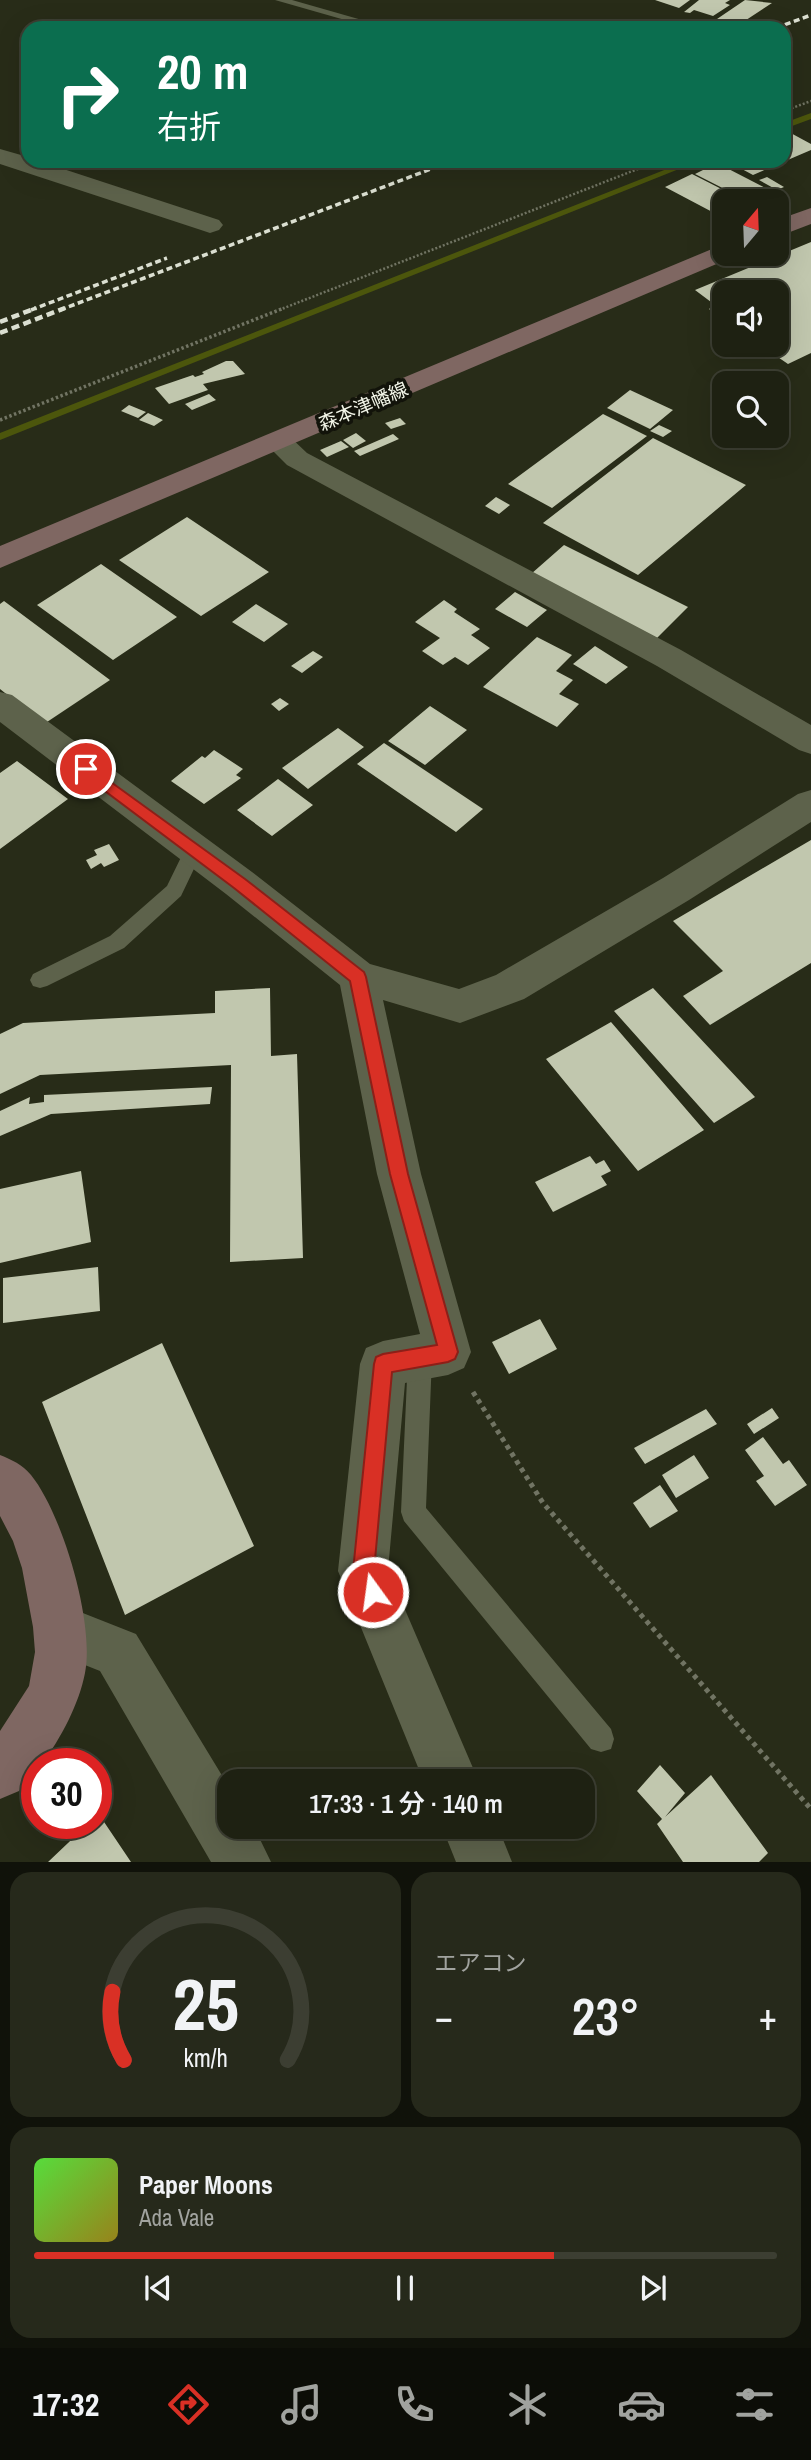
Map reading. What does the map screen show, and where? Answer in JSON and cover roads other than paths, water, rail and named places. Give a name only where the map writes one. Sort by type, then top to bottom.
[{"type":"main road","points":[[789,224],[811,215]]},
{"type":"main road","name":"森本津幡線","points":[[0,558],[712,257]]},
{"type":"main road","points":[[0,1479],[11,1486],[35,1528],[61,1630],[59,1670],[47,1707],[16,1756],[0,1772]]},
{"type":"street","points":[[0,156],[21,163]]},
{"type":"street","points":[[37,168],[210,225]]},
{"type":"street","points":[[278,441],[297,459],[669,657],[811,741]]},
{"type":"street","points":[[0,704],[358,977],[460,1006],[510,987],[676,889],[811,804]]},
{"type":"street","points":[[358,977],[434,1355],[383,1364],[363,1571],[447,1769]]},
{"type":"street","points":[[61,1630],[118,1652],[243,1861]]},
{"type":"street","points":[[475,1839],[484,1861]]},
{"type":"lane","points":[[281,0],[359,21]]},
{"type":"lane","points":[[40,981],[117,942],[174,891],[194,850]]},
{"type":"lane","points":[[434,1355],[413,1512],[601,1738]]},
{"type":"waterway","points":[[791,123],[811,116]]},
{"type":"waterway","points":[[0,437],[677,168]]},
{"type":"railway","points":[[791,22],[811,15]]},
{"type":"railway","points":[[60,310],[434,168]]},
{"type":"railway","points":[[31,310],[167,258]]},
{"type":"railway","points":[[0,322],[36,308]]},
{"type":"railway","points":[[0,333],[65,308]]}]
